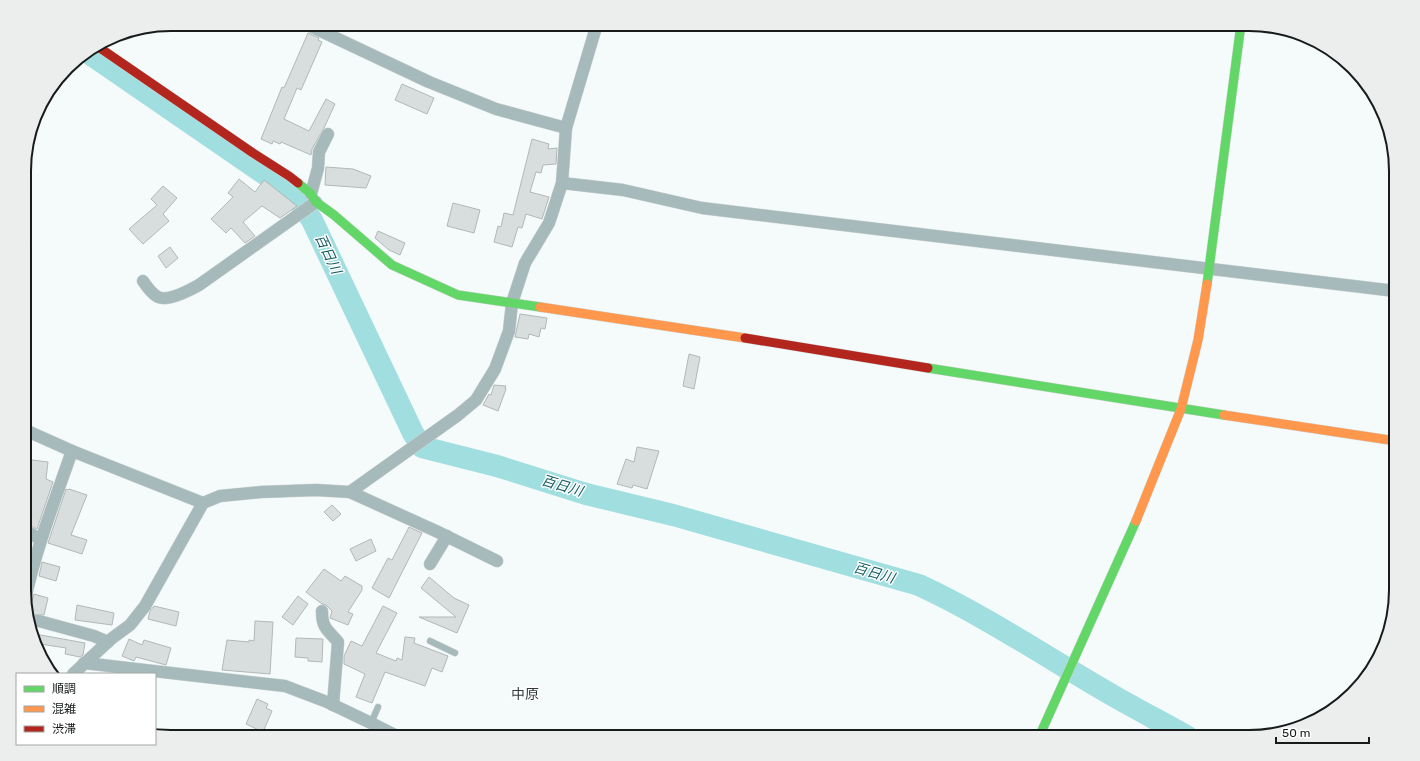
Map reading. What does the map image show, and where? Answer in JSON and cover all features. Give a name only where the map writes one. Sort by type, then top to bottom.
[{"type":"street","points":[[321,31],[429,82],[496,109],[566,128]]},
{"type":"street","points":[[350,492],[458,415],[476,400],[490,380],[500,358],[509,331],[512,303],[525,263],[549,223],[562,183],[566,128],[595,31]]},
{"type":"street","points":[[1042,730],[1139,515],[1181,409],[1198,340],[1210,268],[1240,31]]},
{"type":"street","points":[[102,49],[289,176],[309,205],[334,215],[392,265],[409,267],[458,295],[865,356],[1181,409],[1389,440]]},
{"type":"street","points":[[143,281],[159,298],[170,298],[188,291],[199,285],[309,205],[318,168],[319,152],[328,134]]},
{"type":"street","points":[[562,183],[623,190],[702,208],[1389,290]]},
{"type":"street","points":[[31,433],[72,451],[203,503]]},
{"type":"street","points":[[31,574],[41,540],[72,451]]},
{"type":"street","points":[[74,673],[108,642],[130,625],[145,606],[203,503],[220,496],[261,492],[316,490],[350,492],[447,536],[497,561]]},
{"type":"street","points":[[31,534],[41,540]]},
{"type":"street","points":[[430,564],[447,536]]},
{"type":"street","points":[[322,611],[322,622],[324,626],[338,642],[333,705]]},
{"type":"street","points":[[35,621],[40,621],[94,636],[108,642]]},
{"type":"street","points":[[84,663],[284,686],[333,705],[386,730]]},
{"type":"lane","points":[[430,641],[455,654]]},
{"type":"lane","points":[[371,722],[378,707]]},
{"type":"building","points":[[308,33],[319,38],[318,40],[322,42],[301,90],[297,88],[284,119],[309,131],[326,99],[335,104],[312,149],[311,155],[281,142],[280,144],[273,141],[272,144],[261,139],[282,87],[284,88]]},
{"type":"building","points":[[402,84],[434,98],[427,114],[395,100]]},
{"type":"building","points":[[532,139],[549,144],[548,149],[557,148],[556,164],[543,165],[541,173],[536,172],[530,192],[549,197],[542,219],[526,214],[522,228],[518,227],[512,247],[494,242],[498,226],[501,227],[504,213],[513,215]]},
{"type":"building","points":[[326,167],[353,169],[371,176],[366,188],[325,185]]},
{"type":"building","points":[[239,179],[255,192],[264,180],[297,206],[280,218],[262,206],[243,222],[255,236],[245,243],[231,228],[226,233],[211,219],[233,197],[228,193]]},
{"type":"building","points":[[163,186],[177,198],[163,214],[169,221],[143,244],[129,229],[157,205],[151,199]]},
{"type":"building","points":[[453,203],[480,210],[474,233],[447,226]]},
{"type":"building","points":[[378,231],[405,243],[400,255],[389,250],[375,238]]},
{"type":"building","points":[[170,247],[178,258],[166,268],[158,256]]},
{"type":"building","points":[[520,314],[547,318],[545,329],[541,328],[539,337],[529,334],[528,339],[515,337]]},
{"type":"building","points":[[689,354],[700,357],[694,389],[683,386]]},
{"type":"building","points":[[494,385],[506,386],[498,411],[483,405],[489,394],[491,395]]},
{"type":"building","points":[[637,447],[659,451],[647,489],[633,485],[632,488],[617,484],[626,459],[634,462]]},
{"type":"building","points":[[31,460],[48,462],[46,479],[53,482],[37,529],[31,526]]},
{"type":"building","points":[[66,489],[87,495],[71,535],[87,540],[82,554],[48,543]]},
{"type":"building","points":[[332,505],[341,514],[333,521],[324,512]]},
{"type":"building","points":[[409,527],[422,533],[389,598],[372,588],[388,558],[392,560]]},
{"type":"building","points":[[371,539],[376,551],[356,561],[350,549]]},
{"type":"building","points":[[42,562],[60,567],[56,581],[39,576]]},
{"type":"building","points":[[324,569],[341,581],[345,576],[362,586],[362,590],[348,612],[353,614],[348,625],[330,618],[332,611],[326,605],[322,604],[306,592]]},
{"type":"building","points":[[429,577],[454,598],[469,605],[457,633],[419,617],[456,617],[421,588]]},
{"type":"building","points":[[34,594],[48,598],[44,615],[33,614],[32,602]]},
{"type":"building","points":[[298,596],[308,604],[293,625],[282,617]]},
{"type":"building","points":[[77,605],[114,613],[112,625],[75,620]]},
{"type":"building","points":[[154,606],[179,612],[176,626],[148,619],[150,611]]},
{"type":"building","points":[[383,606],[397,613],[376,653],[396,661],[397,658],[402,660],[405,637],[415,638],[414,643],[448,656],[442,672],[432,668],[425,686],[385,672],[372,703],[356,697],[365,674],[344,664],[344,656],[351,641],[362,646]]},
{"type":"building","points":[[255,621],[273,622],[270,674],[222,670],[227,640],[254,641]]},
{"type":"building","points":[[39,635],[85,643],[83,655],[80,657],[65,654],[66,648],[42,644]]},
{"type":"building","points":[[296,638],[323,639],[322,662],[308,661],[308,658],[295,657]]},
{"type":"building","points":[[129,639],[142,645],[144,640],[171,648],[166,665],[136,657],[134,661],[122,656]]},
{"type":"building","points":[[257,699],[268,704],[266,708],[272,711],[264,730],[259,730],[246,724]]},
{"type":"waterway","name":"百日川","points":[[92,56],[285,188],[300,203],[312,220],[413,433],[422,447],[497,466],[586,494],[673,515],[919,585],[970,611],[1094,685],[1175,730]]},
{"type":"traffic: fast","points":[[1207,284],[1240,31]]},
{"type":"traffic: fast","points":[[298,183],[311,194],[316,202],[334,215],[392,265],[458,295],[540,307]]},
{"type":"traffic: fast","points":[[928,368],[1224,415]]},
{"type":"traffic: fast","points":[[1042,730],[1136,521]]},
{"type":"traffic: slow","points":[[1136,521],[1181,409],[1198,340],[1207,284]]},
{"type":"traffic: slow","points":[[540,307],[745,338]]},
{"type":"traffic: slow","points":[[1224,415],[1389,440]]},
{"type":"traffic: jam","points":[[102,49],[298,183]]},
{"type":"traffic: jam","points":[[745,338],[928,368]]},
{"type":"district","name":"中原","points":[[525,694]]}]
